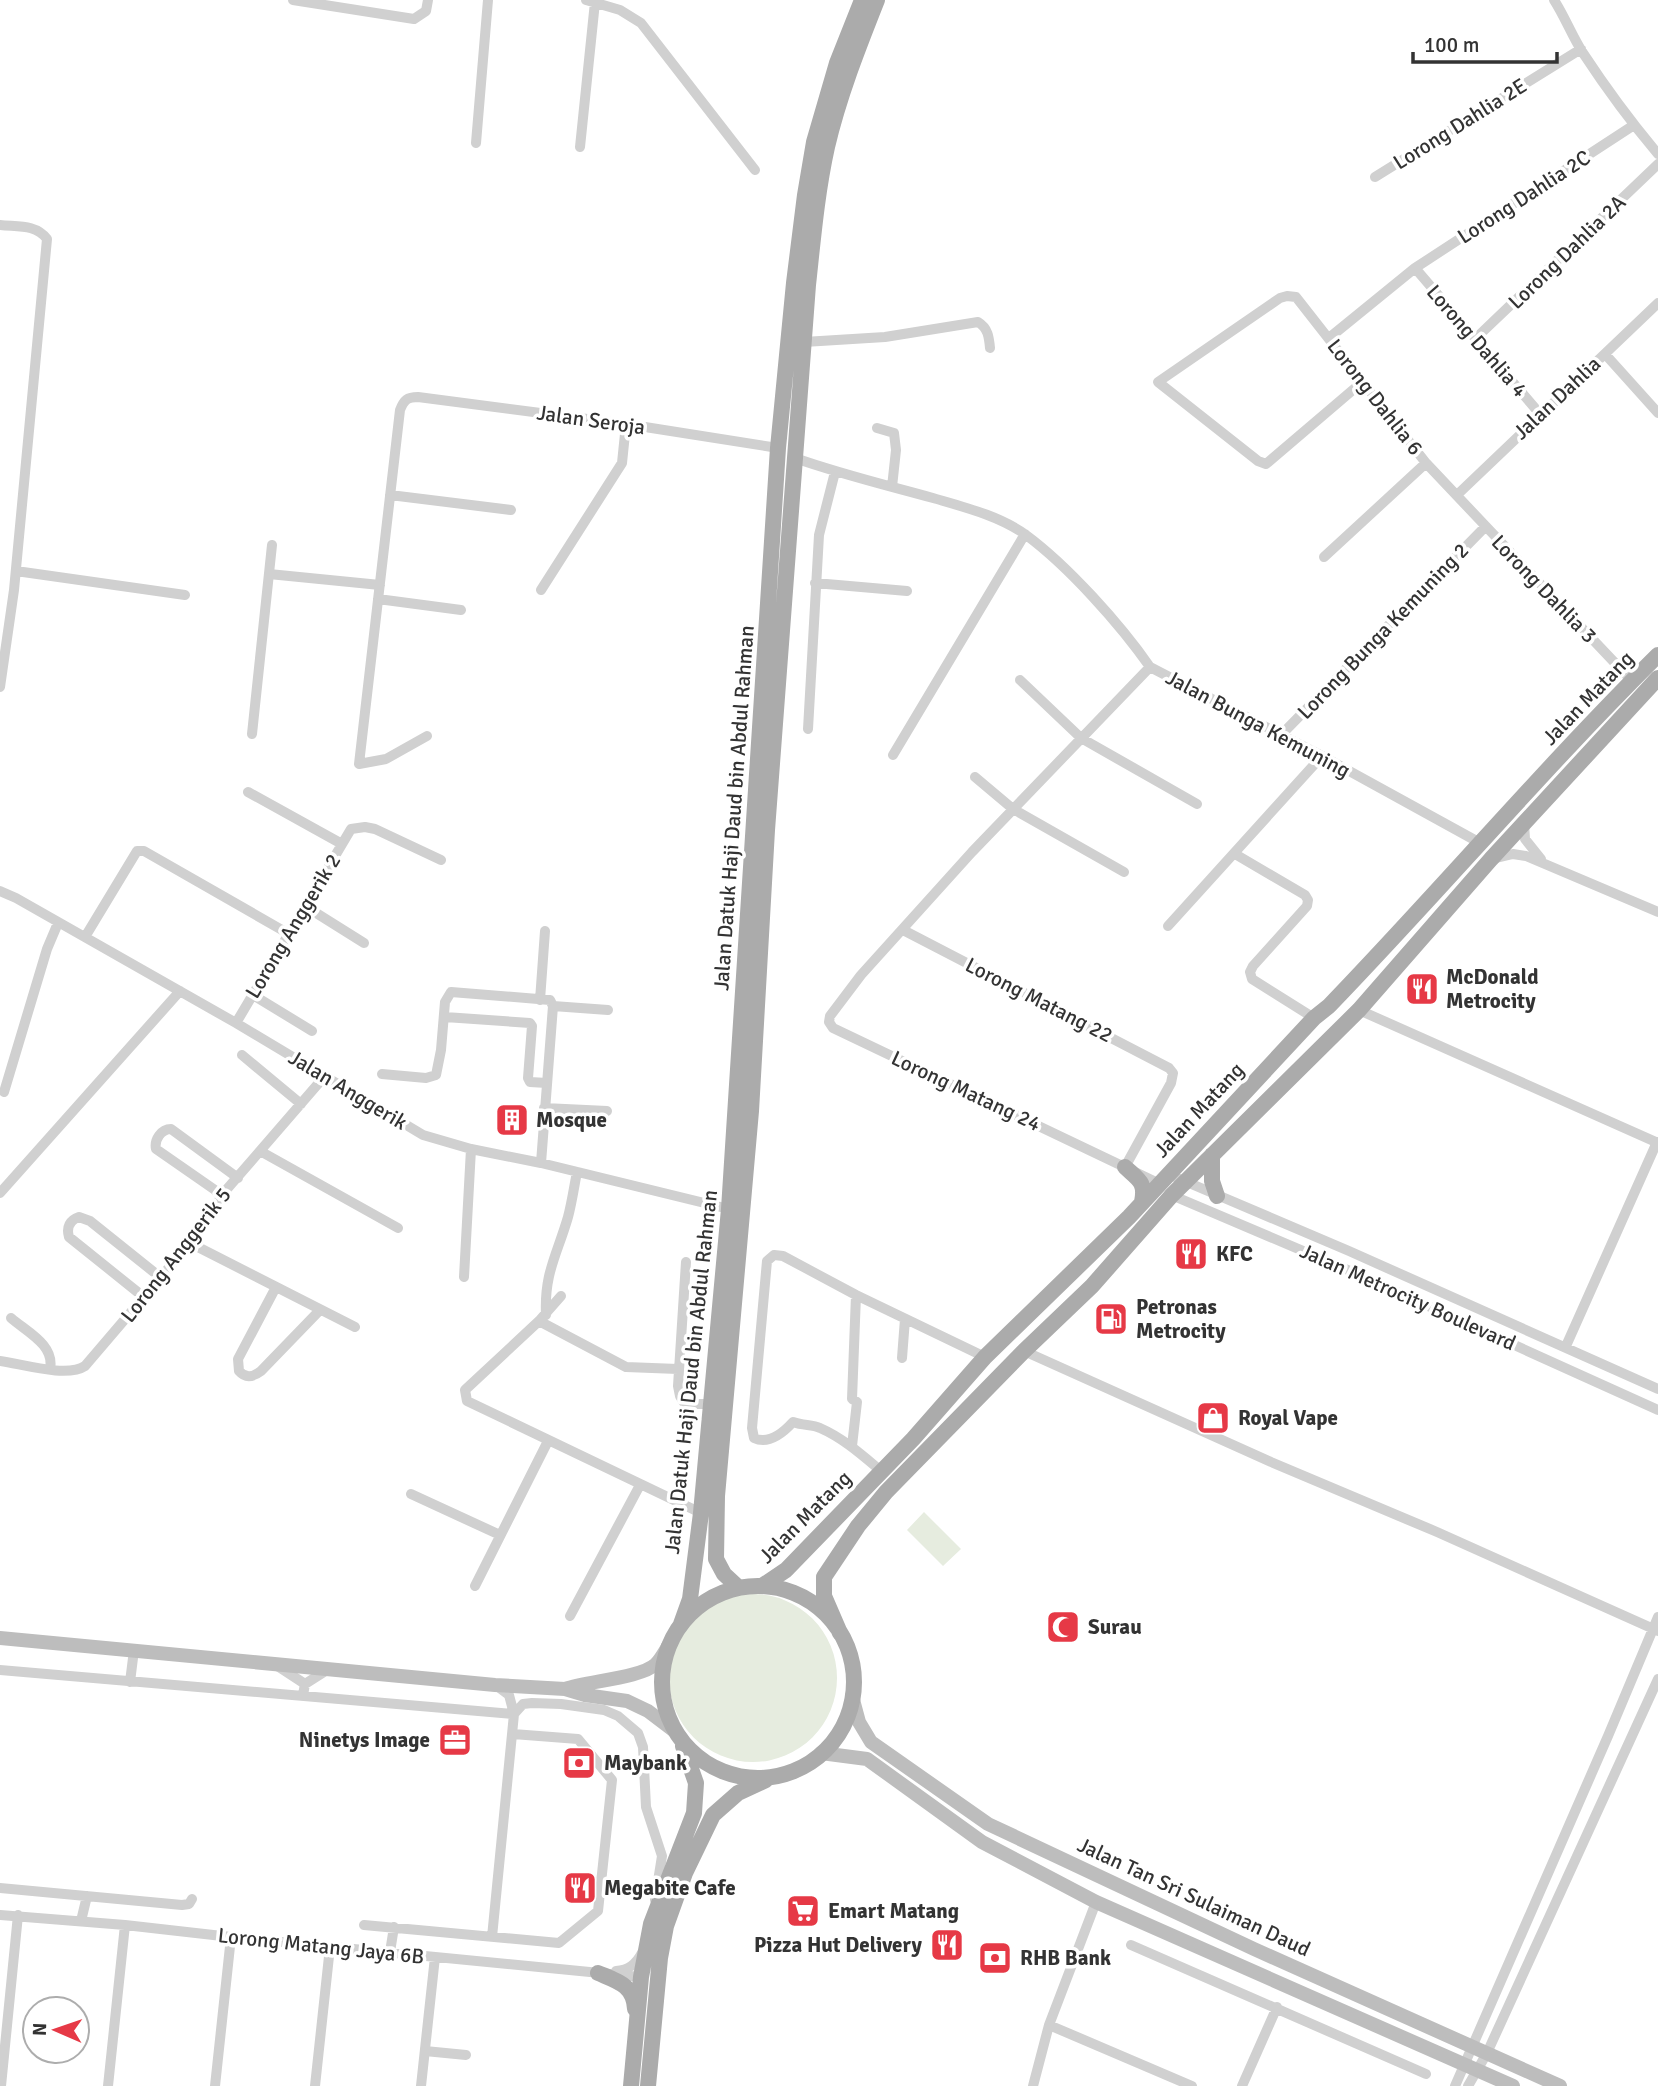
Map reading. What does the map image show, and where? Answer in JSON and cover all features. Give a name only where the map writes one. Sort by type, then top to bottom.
[{"type":"main road","name":"Jalan Datuk Haji Daud bin Abdul Rahman","points":[[681,1625],[690,1599],[701,1513],[729,1209],[778,448],[804,195],[814,142],[837,63],[862,0]]},
{"type":"main road","name":"Jalan Datuk Haji Daud bin Abdul Rahman","points":[[738,1587],[724,1574],[716,1559],[717,1509],[751,1111],[767,830],[804,342],[818,197],[828,146],[850,69],[877,0]]},
{"type":"main road","name":"Jalan Matang","points":[[762,1586],[786,1570],[913,1439],[985,1357],[1142,1202],[1314,1018],[1329,1006],[1416,916],[1564,751],[1658,655]]},
{"type":"main road","name":"Jalan Matang","points":[[840,1633],[824,1596],[824,1577],[858,1526],[886,1492],[1024,1351],[1092,1286],[1171,1195],[1359,1010],[1524,822],[1658,678]]},
{"type":"main road","points":[[1212,1155],[1212,1181],[1217,1196]]},
{"type":"main road","points":[[1125,1167],[1142,1183],[1142,1202]]},
{"type":"main road","points":[[565,1689],[584,1682],[641,1672],[656,1664],[681,1625],[702,1603],[738,1587],[762,1586],[793,1592],[811,1602],[827,1616],[840,1633],[852,1663],[852,1696],[842,1728],[821,1753],[795,1770],[738,1793],[713,1815],[670,1898],[660,1924],[650,1969],[641,1977]]},
{"type":"main road","points":[[0,1639],[495,1685],[565,1689],[627,1701],[648,1711],[702,1760],[727,1773],[756,1778],[775,1776]]},
{"type":"main road","points":[[631,2086],[641,1977],[649,1932],[694,1814],[696,1783],[667,1713],[662,1690],[663,1667],[669,1645]]},
{"type":"main road","name":"Jalan Tan Sri Sulaiman Daud","points":[[852,1696],[859,1722],[871,1742],[988,1824],[1254,1949],[1560,2086]]},
{"type":"main road","name":"Jalan Tan Sri Sulaiman Daud","points":[[821,1753],[867,1759],[982,1842],[1096,1902],[1513,2086]]},
{"type":"main road","points":[[648,2086],[660,1958],[666,1926],[685,1872]]},
{"type":"main road","points":[[598,1973],[624,1984],[631,1991],[635,1999],[636,2032]]},
{"type":"street","points":[[293,0],[414,19],[426,11],[428,0]]},
{"type":"street","points":[[476,144],[488,0]]},
{"type":"street","points":[[1554,0],[1581,49],[1634,125],[1658,154]]},
{"type":"street","points":[[580,147],[591,1],[620,10],[641,23],[755,170]]},
{"type":"street","name":"Lorong Dahlia 2E","points":[[1375,177],[1581,49]]},
{"type":"street","name":"Lorong Dahlia 2C","points":[[1329,338],[1415,268],[1634,125]]},
{"type":"street","name":"Lorong Dahlia 2A","points":[[1475,339],[1658,164]]},
{"type":"street","points":[[0,225],[33,228],[41,231],[47,239],[16,571],[0,687]]},
{"type":"street","name":"Lorong Dahlia 4","points":[[1415,268],[1540,414]]},
{"type":"street","name":"Lorong Dahlia 6","points":[[1361,383],[1266,464],[1258,461],[1158,382],[1280,298],[1296,297],[1426,463],[1458,494]]},
{"type":"street","name":"Jalan Dahlia","points":[[1458,494],[1658,303]]},
{"type":"street","points":[[804,342],[885,337],[978,322],[988,333],[990,348]]},
{"type":"street","points":[[1605,354],[1658,412]]},
{"type":"street","name":"Jalan Seroja","points":[[390,495],[400,410],[404,401],[410,397],[626,424],[778,448]]},
{"type":"street","points":[[541,590],[622,463],[626,424]]},
{"type":"street","points":[[877,428],[894,433],[896,450],[892,487]]},
{"type":"street","name":"Jalan Bunga Kemuning","points":[[794,458],[980,512],[1025,534],[1072,576],[1132,641],[1150,667],[1322,756],[1482,844]]},
{"type":"street","points":[[1324,557],[1426,463]]},
{"type":"street","points":[[807,729],[819,535],[835,472]]},
{"type":"street","name":"Lorong Dahlia 3","points":[[1458,494],[1485,527],[1632,681]]},
{"type":"street","points":[[427,736],[386,759],[359,764],[390,495],[511,510]]},
{"type":"street","name":"Lorong Bunga Kemuning 2","points":[[1281,735],[1485,527]]},
{"type":"street","points":[[893,755],[1025,534]]},
{"type":"street","points":[[252,734],[272,545]]},
{"type":"street","points":[[16,571],[185,595]]},
{"type":"street","points":[[269,574],[380,585]]},
{"type":"street","points":[[816,583],[907,591]]},
{"type":"street","points":[[378,599],[461,610]]},
{"type":"street","points":[[903,930],[972,852],[1150,667]]},
{"type":"street","points":[[1020,680],[1081,738],[1197,804]]},
{"type":"street","points":[[1168,926],[1322,756]]},
{"type":"street","points":[[975,777],[1013,809],[1124,872]]},
{"type":"street","points":[[248,792],[342,844]]},
{"type":"street","points":[[1524,822],[1525,839],[1544,862]]},
{"type":"street","name":"Lorong Anggerik 2","points":[[236,1023],[351,829],[375,829],[441,860]]},
{"type":"street","points":[[85,937],[137,851],[144,851],[289,934]]},
{"type":"street","points":[[1235,854],[1305,895],[1308,900],[1307,906],[1250,972],[1252,979],[1314,1018]]},
{"type":"street","points":[[1491,859],[1513,855],[1544,862],[1658,912]]},
{"type":"street","name":"Jalan Anggerik","points":[[0,891],[236,1023],[423,1135],[471,1149],[541,1163],[729,1209]]},
{"type":"street","points":[[305,906],[364,943]]},
{"type":"street","points":[[4,1092],[47,949],[58,923]]},
{"type":"street","name":"Lorong Matang 24","points":[[903,930],[861,975],[830,1016],[832,1028],[1125,1167],[1161,1181]]},
{"type":"street","name":"Lorong Matang 22","points":[[903,930],[1169,1068],[1173,1073],[1171,1083],[1125,1167]]},
{"type":"street","points":[[540,1000],[545,931]]},
{"type":"street","points":[[0,1193],[180,991]]},
{"type":"street","points":[[382,1074],[426,1078],[436,1075],[445,1002],[451,992],[550,1000],[553,1006],[541,1163]]},
{"type":"street","points":[[253,995],[312,1031]]},
{"type":"street","points":[[553,1006],[608,1010]]},
{"type":"street","points":[[1359,1010],[1658,1142],[1566,1346]]},
{"type":"street","points":[[445,1017],[530,1023],[532,1026],[528,1078],[530,1082],[547,1083]]},
{"type":"street","points":[[242,1055],[301,1104]]},
{"type":"street","name":"Lorong Anggerik 5","points":[[0,1361],[77,1371],[85,1366],[145,1298],[190,1242],[221,1197],[324,1077]]},
{"type":"street","points":[[544,1108],[607,1111]]},
{"type":"street","points":[[221,1197],[215,1190],[156,1150],[161,1133],[171,1129],[237,1178]]},
{"type":"street","points":[[464,1277],[471,1149]]},
{"type":"street","points":[[260,1151],[398,1228]]},
{"type":"street","points":[[543,1318],[549,1270],[569,1214],[577,1172]]},
{"type":"street","name":"Jalan Metrocity Boulevard","points":[[1161,1181],[1185,1182],[1566,1346],[1658,1389]]},
{"type":"street","name":"Jalan Metrocity Boulevard","points":[[1161,1181],[1171,1195],[1305,1251],[1658,1410]]},
{"type":"street","points":[[145,1298],[69,1237],[70,1223],[78,1217],[84,1218],[160,1277]]},
{"type":"street","points":[[1305,1251],[1312,1236]]},
{"type":"street","points":[[190,1242],[355,1327]]},
{"type":"street","points":[[881,1471],[852,1446],[817,1426],[805,1427],[793,1422],[769,1440],[754,1438],[752,1428],[767,1261],[774,1255],[783,1256],[856,1295],[985,1357]]},
{"type":"street","points":[[686,1262],[678,1386],[682,1402],[690,1405],[711,1404]]},
{"type":"street","points":[[276,1287],[238,1359],[239,1371],[244,1376],[253,1376],[261,1371],[320,1310]]},
{"type":"street","points":[[852,1446],[857,1402],[852,1399],[856,1295]]},
{"type":"street","points":[[561,1296],[543,1318],[465,1390],[467,1401],[701,1513]]},
{"type":"street","points":[[11,1318],[48,1348],[52,1359],[50,1369]]},
{"type":"street","points":[[543,1318],[626,1367],[678,1369]]},
{"type":"street","points":[[902,1357],[905,1319]]},
{"type":"street","points":[[1024,1351],[1655,1630]]},
{"type":"street","points":[[475,1586],[548,1441]]},
{"type":"street","points":[[570,1616],[640,1485]]},
{"type":"street","points":[[411,1494],[500,1535]]},
{"type":"street","points":[[1468,2086],[1472,2046],[1655,1630],[1658,1617]]},
{"type":"street","points":[[130,1682],[134,1650]]},
{"type":"street","points":[[274,1663],[304,1690]]},
{"type":"street","points":[[304,1690],[330,1668]]},
{"type":"street","points":[[0,1670],[130,1682],[304,1690],[514,1714]]},
{"type":"street","points":[[1455,2086],[1488,2053],[1658,1678]]},
{"type":"street","points":[[492,1937],[514,1714],[509,1695],[495,1685]]},
{"type":"street","points":[[514,1714],[523,1704],[532,1703],[592,1707],[618,1716],[638,1733],[643,1748],[646,1807],[662,1856],[649,1932],[637,1961],[628,1969],[598,1973]]},
{"type":"street","points":[[364,1925],[558,1943],[598,1912],[612,1780],[579,1740],[513,1734]]},
{"type":"street","points":[[0,1888],[182,1905],[189,1904],[192,1899]]},
{"type":"street","points":[[82,1921],[87,1896]]},
{"type":"street","points":[[1033,2086],[1049,2025],[1096,1902]]},
{"type":"street","name":"Lorong Matang Jaya 6B","points":[[0,1915],[641,1977]]},
{"type":"street","points":[[1,2086],[18,1916]]},
{"type":"street","points":[[108,2086],[125,1925]]},
{"type":"street","points":[[390,1952],[394,1927]]},
{"type":"street","points":[[215,2086],[231,1937]]},
{"type":"street","points":[[1131,1945],[1426,2074]]},
{"type":"street","points":[[315,2086],[330,1947]]},
{"type":"street","points":[[1512,1955],[1529,1964]]},
{"type":"street","points":[[421,2086],[435,1957]]},
{"type":"street","points":[[1242,2086],[1277,2007]]},
{"type":"street","points":[[1049,2025],[1192,2086]]},
{"type":"street","points":[[425,2051],[466,2055]]},
{"type":"shaded area","points":[[924,1512],[961,1549],[943,1566],[907,1530]]},
{"type":"shaded area","points":[[753,1594],[785,1600],[812,1619],[831,1646],[837,1678],[831,1710],[812,1737],[785,1756],[753,1762],[721,1756],[694,1737],[675,1710],[669,1678],[675,1646],[694,1619],[721,1600]]},
{"type":"place","name":"McDonald Metrocity","points":[[1422,989]]},
{"type":"place","name":"Mosque","points":[[512,1120]]},
{"type":"place","name":"KFC","points":[[1191,1254]]},
{"type":"place","name":"Petronas Metrocity","points":[[1111,1319]]},
{"type":"place","name":"Royal Vape","points":[[1213,1418]]},
{"type":"place","name":"Surau","points":[[1063,1627]]},
{"type":"place","name":"Ninetys Image","points":[[455,1740]]},
{"type":"place","name":"Maybank","points":[[579,1763]]},
{"type":"place","name":"Megabite Cafe","points":[[580,1888]]},
{"type":"place","name":"Emart Matang","points":[[803,1911]]},
{"type":"place","name":"Pizza Hut Delivery","points":[[947,1945]]},
{"type":"place","name":"RHB Bank","points":[[995,1958]]}]
